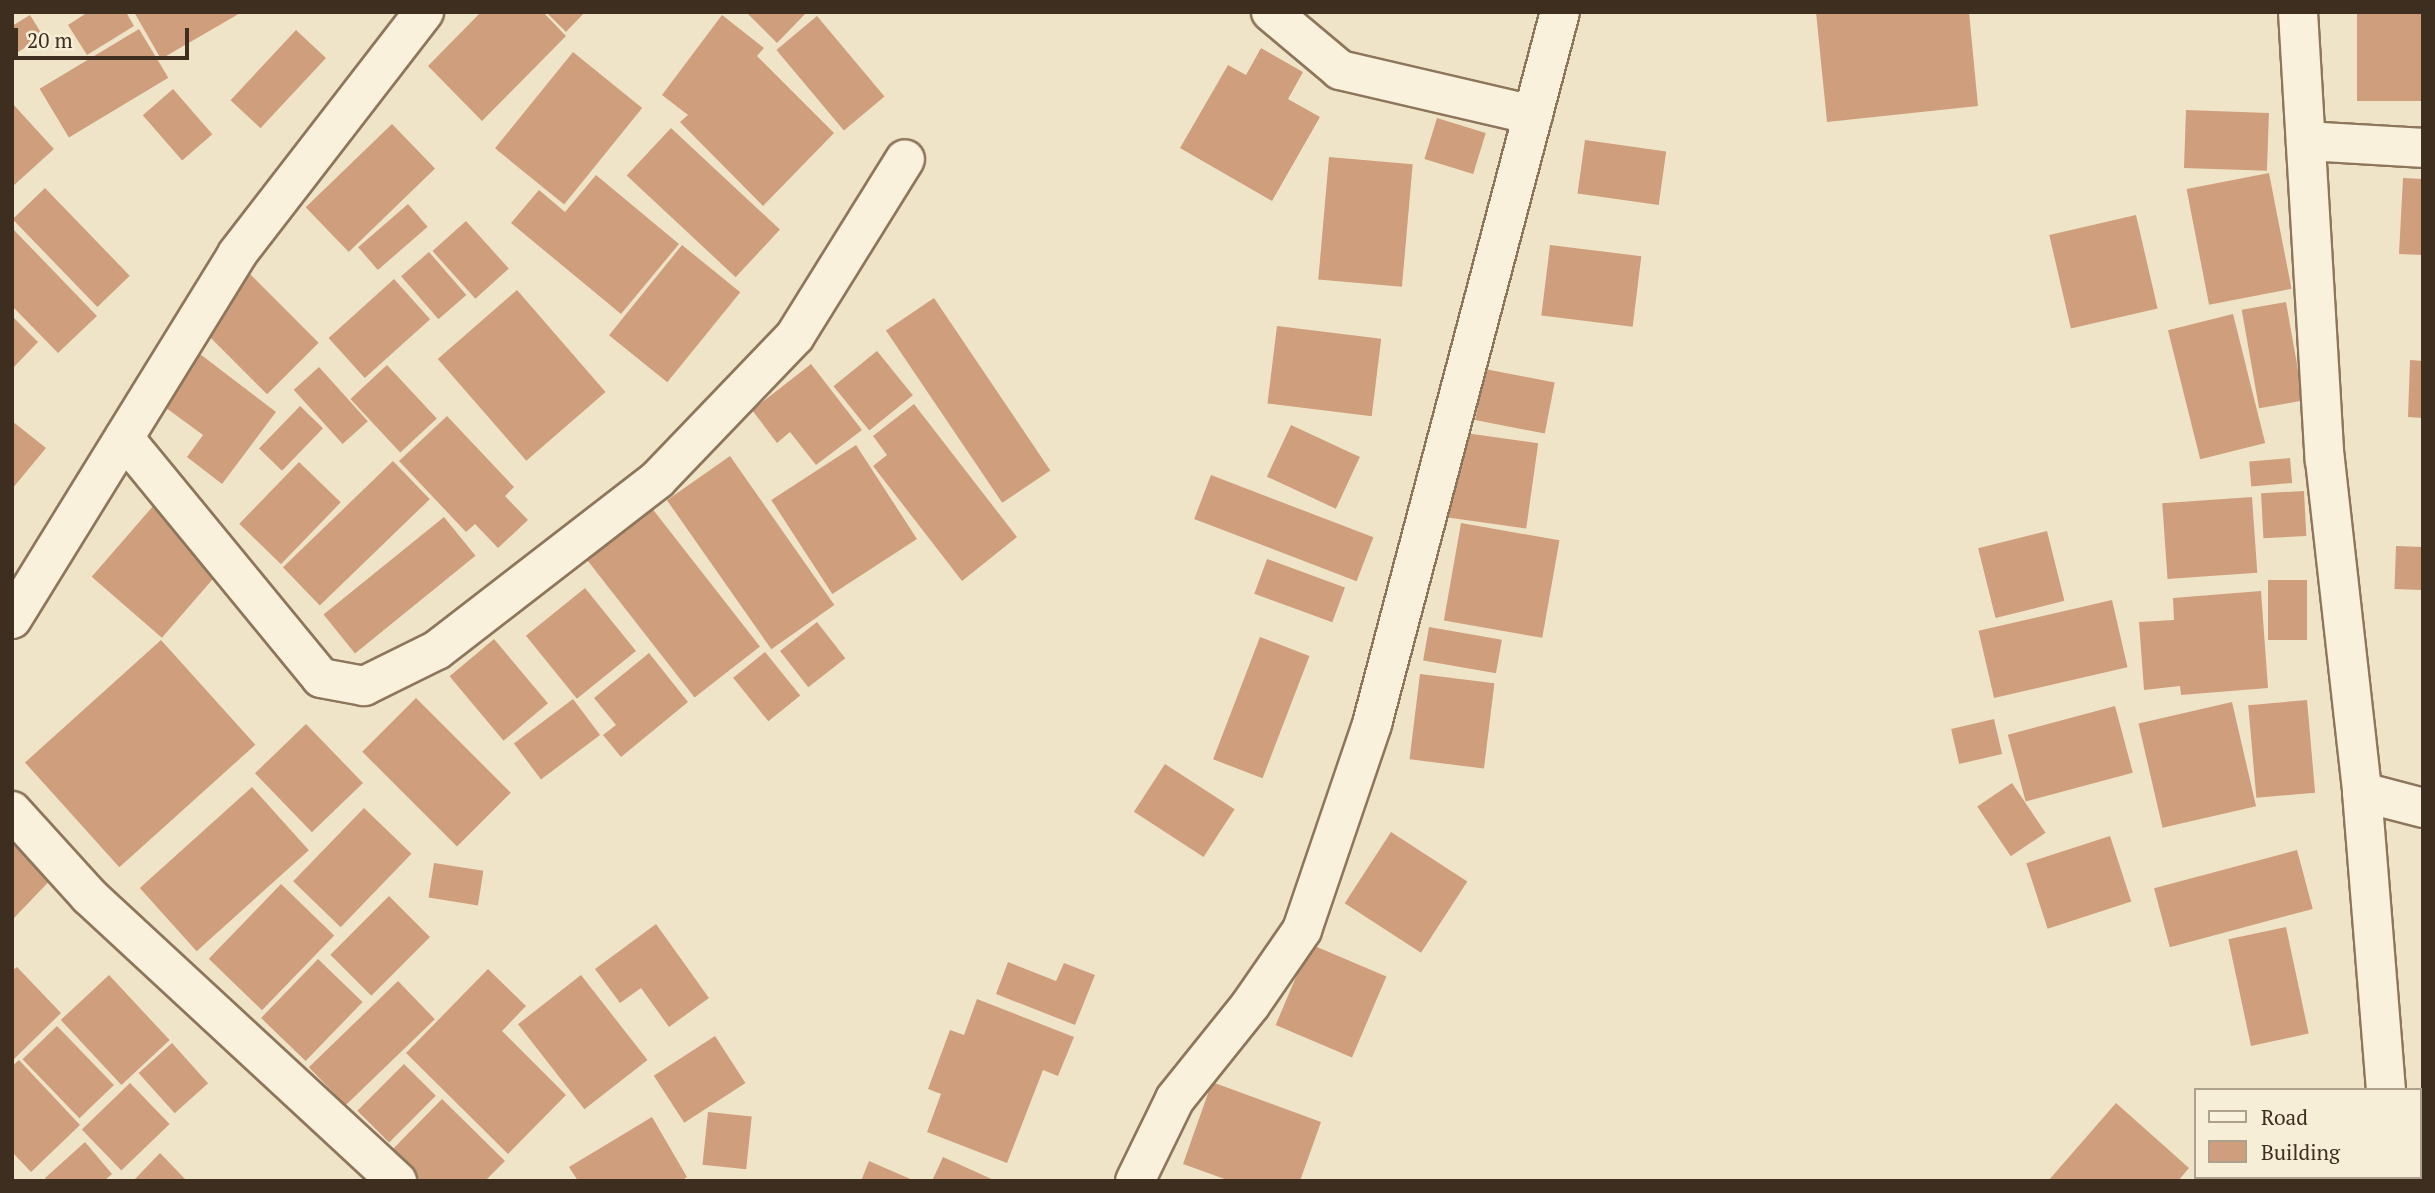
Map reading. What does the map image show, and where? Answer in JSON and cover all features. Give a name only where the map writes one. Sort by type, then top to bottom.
[{"type":"street","points":[[12,619],[237,254],[424,12]]},
{"type":"street","points":[[1271,12],[1340,70],[1533,115]]},
{"type":"street","points":[[1135,1181],[1175,1099],[1302,930],[1372,724],[1560,12]]},
{"type":"street","points":[[2298,12],[2325,460],[2362,792],[2386,1088]]},
{"type":"street","points":[[2306,141],[2423,148]]},
{"type":"street","points":[[124,438],[321,678],[364,686],[437,650],[658,479],[796,336],[905,159]]},
{"type":"street","points":[[2362,792],[2423,808]]},
{"type":"street","points":[[12,811],[89,897],[397,1181]]},
{"type":"building","points":[[88,12],[126,12],[134,26],[87,55],[68,25]]},
{"type":"building","points":[[134,12],[242,12],[161,59]]},
{"type":"building","points":[[481,12],[543,12],[566,36],[482,121],[428,66]]},
{"type":"building","points":[[546,12],[585,12],[566,32]]},
{"type":"building","points":[[746,12],[807,12],[777,43]]},
{"type":"building","points":[[1816,12],[1969,12],[1978,106],[1827,122]]},
{"type":"building","points":[[2357,12],[2423,12],[2423,101],[2357,101]]},
{"type":"building","points":[[30,15],[43,36],[12,56],[12,26]]},
{"type":"building","points":[[722,15],[764,48],[757,56],[834,133],[763,206],[680,122],[688,115],[662,95]]},
{"type":"building","points":[[817,16],[884,96],[844,131],[776,50]]},
{"type":"building","points":[[139,29],[168,78],[69,138],[40,89]]},
{"type":"building","points":[[296,30],[326,58],[261,128],[231,100]]},
{"type":"building","points":[[1261,48],[1303,72],[1288,99],[1320,117],[1272,201],[1180,148],[1228,65],[1246,75]]},
{"type":"building","points":[[573,52],[642,108],[564,204],[495,148]]},
{"type":"building","points":[[173,89],[212,134],[182,161],[143,115]]},
{"type":"building","points":[[12,103],[54,149],[12,187]]},
{"type":"building","points":[[2186,110],[2269,113],[2267,171],[2184,168]]},
{"type":"building","points":[[1437,118],[1486,133],[1473,174],[1424,159]]},
{"type":"building","points":[[392,124],[435,169],[349,252],[306,207]]},
{"type":"building","points":[[671,128],[780,230],[736,277],[627,176]]},
{"type":"building","points":[[1585,140],[1666,151],[1659,205],[1577,193]]},
{"type":"building","points":[[1329,157],[1413,164],[1402,287],[1318,280]]},
{"type":"building","points":[[2269,173],[2292,289],[2209,305],[2187,189]]},
{"type":"building","points":[[596,175],[679,244],[621,314],[511,223],[539,190],[565,212]]},
{"type":"building","points":[[2403,178],[2423,179],[2423,255],[2399,254]]},
{"type":"building","points":[[45,188],[130,276],[97,307],[13,219]]},
{"type":"building","points":[[408,204],[428,227],[378,270],[358,247]]},
{"type":"building","points":[[2136,215],[2158,309],[2071,329],[2049,235]]},
{"type":"building","points":[[466,221],[509,269],[475,299],[433,251]]},
{"type":"building","points":[[12,228],[97,316],[58,353],[12,306]]},
{"type":"building","points":[[682,245],[740,292],[667,382],[609,335]]},
{"type":"building","points":[[1550,245],[1641,256],[1633,327],[1541,315]]},
{"type":"building","points":[[429,252],[466,295],[438,319],[401,276]]},
{"type":"building","points":[[248,272],[319,343],[267,394],[196,324]]},
{"type":"building","points":[[394,279],[430,319],[365,378],[329,338]]},
{"type":"building","points":[[517,290],[606,392],[526,461],[438,359]]},
{"type":"building","points":[[934,298],[1050,470],[1002,503],[886,330]]},
{"type":"building","points":[[2286,302],[2303,400],[2259,408],[2242,310]]},
{"type":"building","points":[[2233,314],[2265,443],[2200,459],[2168,330]]},
{"type":"building","points":[[12,316],[38,342],[12,369]]},
{"type":"building","points":[[1277,326],[1381,339],[1372,416],[1267,403]]},
{"type":"building","points":[[877,351],[913,395],[869,431],[833,386]]},
{"type":"building","points":[[200,354],[276,412],[222,484],[187,457],[203,435],[162,405]]},
{"type":"building","points":[[2410,360],[2423,361],[2423,418],[2408,417]]},
{"type":"building","points":[[811,364],[862,430],[816,465],[790,432],[777,443],[752,410]]},
{"type":"building","points":[[387,365],[437,418],[400,452],[350,399]]},
{"type":"building","points":[[319,367],[368,421],[343,444],[294,390]]},
{"type":"building","points":[[1485,369],[1555,383],[1545,434],[1475,420]]},
{"type":"building","points":[[914,404],[1017,537],[962,581],[873,466],[887,455],[873,436]]},
{"type":"building","points":[[300,406],[323,428],[282,471],[259,448]]},
{"type":"building","points":[[447,416],[514,487],[505,496],[528,520],[498,548],[475,524],[466,532],[399,461]]},
{"type":"building","points":[[12,421],[46,448],[12,489]]},
{"type":"building","points":[[1291,425],[1360,457],[1336,509],[1267,477]]},
{"type":"building","points":[[1458,432],[1538,443],[1526,528],[1446,517]]},
{"type":"building","points":[[856,445],[917,539],[832,594],[771,500]]},
{"type":"building","points":[[730,456],[834,605],[771,649],[667,500]]},
{"type":"building","points":[[2290,458],[2292,483],[2251,486],[2249,462]]},
{"type":"building","points":[[393,461],[430,499],[320,605],[283,567]]},
{"type":"building","points":[[299,462],[341,502],[281,564],[239,524]]},
{"type":"building","points":[[1211,475],[1373,537],[1357,581],[1194,519]]},
{"type":"building","points":[[2304,491],[2306,536],[2263,538],[2261,493]]},
{"type":"building","points":[[2252,497],[2257,573],[2168,579],[2162,503]]},
{"type":"building","points":[[154,505],[224,566],[162,638],[92,577]]},
{"type":"building","points":[[651,507],[760,646],[695,698],[586,558]]},
{"type":"building","points":[[444,517],[475,556],[355,653],[324,615]]},
{"type":"building","points":[[1461,523],[1559,540],[1542,638],[1444,620]]},
{"type":"building","points":[[2047,531],[2064,601],[1996,618],[1978,548]]},
{"type":"building","points":[[2396,546],[2423,547],[2421,590],[2394,589]]},
{"type":"building","points":[[1267,559],[1345,587],[1332,622],[1254,594]]},
{"type":"building","points":[[2268,580],[2307,580],[2307,640],[2268,640]]},
{"type":"building","points":[[585,588],[636,651],[577,699],[526,636]]},
{"type":"building","points":[[2261,591],[2268,688],[2181,695],[2180,686],[2144,690],[2139,622],[2174,620],[2173,598]]},
{"type":"building","points":[[2112,600],[2128,667],[1994,698],[1979,631]]},
{"type":"building","points":[[817,622],[845,658],[808,687],[780,651]]},
{"type":"building","points":[[1429,627],[1502,640],[1496,673],[1423,660]]},
{"type":"building","points":[[1260,637],[1309,656],[1263,778],[1213,759]]},
{"type":"building","points":[[494,639],[548,703],[504,741],[450,676]]},
{"type":"building","points":[[161,640],[255,745],[119,867],[25,762]]},
{"type":"building","points":[[765,652],[800,696],[768,721],[733,678]]},
{"type":"building","points":[[649,653],[688,702],[621,757],[603,735],[616,725],[594,698]]},
{"type":"building","points":[[1420,674],[1494,683],[1484,768],[1410,759]]},
{"type":"building","points":[[416,698],[511,793],[457,846],[362,752]]},
{"type":"building","points":[[573,699],[600,735],[541,779],[514,744]]},
{"type":"building","points":[[2307,700],[2315,793],[2256,798],[2248,705]]},
{"type":"building","points":[[2232,702],[2256,806],[2163,828],[2138,724]]},
{"type":"building","points":[[2115,706],[2133,773],[2026,801],[2008,735]]},
{"type":"building","points":[[1994,719],[2002,754],[1959,764],[1951,729]]},
{"type":"building","points":[[306,724],[363,783],[312,832],[255,773]]},
{"type":"building","points":[[1165,764],[1235,809],[1204,857],[1134,812]]},
{"type":"building","points":[[2012,783],[2046,833],[2011,856],[1977,806]]},
{"type":"building","points":[[252,787],[309,850],[197,951],[140,888]]},
{"type":"building","points":[[364,808],[411,854],[341,927],[293,881]]},
{"type":"building","points":[[12,824],[60,870],[14,918],[12,917]]},
{"type":"building","points":[[1391,832],[1467,882],[1421,953],[1345,903]]},
{"type":"building","points":[[2110,836],[2131,902],[2048,929],[2026,863]]},
{"type":"building","points":[[2297,850],[2313,909],[2170,947],[2154,888]]},
{"type":"building","points":[[434,863],[483,871],[478,905],[429,898]]},
{"type":"building","points":[[281,884],[334,935],[262,1010],[209,959]]},
{"type":"building","points":[[389,896],[430,937],[371,996],[330,955]]},
{"type":"building","points":[[656,924],[709,998],[669,1027],[641,988],[620,1003],[595,969]]},
{"type":"building","points":[[2286,927],[2309,1034],[2251,1046],[2228,939]]},
{"type":"building","points":[[1310,944],[1386,976],[1352,1057],[1276,1025]]},
{"type":"building","points":[[318,959],[363,1002],[306,1061],[261,1018]]},
{"type":"building","points":[[1008,962],[1056,981],[1064,963],[1095,975],[1075,1025],[996,994]]},
{"type":"building","points":[[17,967],[61,1013],[12,1061],[12,971]]},
{"type":"building","points":[[488,969],[526,1006],[502,1031],[566,1095],[508,1154],[406,1053]]},
{"type":"building","points":[[109,975],[170,1040],[121,1085],[61,1020]]},
{"type":"building","points":[[581,975],[647,1060],[584,1109],[518,1024]]},
{"type":"building","points":[[398,981],[435,1019],[346,1105],[309,1067]]},
{"type":"building","points":[[977,999],[1074,1037],[1058,1076],[1043,1070],[1007,1163],[927,1132],[941,1094],[928,1089],[950,1030],[964,1035]]},
{"type":"building","points":[[57,1026],[114,1085],[79,1118],[22,1059]]},
{"type":"building","points":[[715,1036],[745,1083],[684,1123],[654,1076]]},
{"type":"building","points":[[172,1043],[208,1083],[175,1113],[139,1073]]},
{"type":"building","points":[[19,1060],[80,1125],[31,1172],[12,1152],[12,1066]]},
{"type":"building","points":[[404,1064],[436,1096],[389,1142],[357,1111]]},
{"type":"building","points":[[1212,1082],[1321,1122],[1300,1181],[1230,1181],[1183,1164]]},
{"type":"building","points":[[130,1083],[170,1124],[121,1171],[82,1130]]},
{"type":"building","points":[[442,1099],[505,1161],[485,1181],[421,1181],[391,1151]]},
{"type":"building","points":[[2116,1103],[2189,1168],[2178,1181],[2048,1181]]},
{"type":"building","points":[[708,1112],[752,1117],[746,1169],[702,1165]]},
{"type":"building","points":[[652,1117],[687,1177],[681,1181],[578,1181],[569,1167]]},
{"type":"building","points":[[85,1142],[112,1174],[104,1181],[47,1181],[45,1178]]},
{"type":"building","points":[[160,1153],[187,1181],[133,1181]]},
{"type":"building","points":[[943,1157],[996,1181],[932,1181]]},
{"type":"building","points":[[869,1161],[915,1181],[861,1181]]},
{"type":"building","points":[[2254,1179],[2374,1179],[2374,1181]]}]
